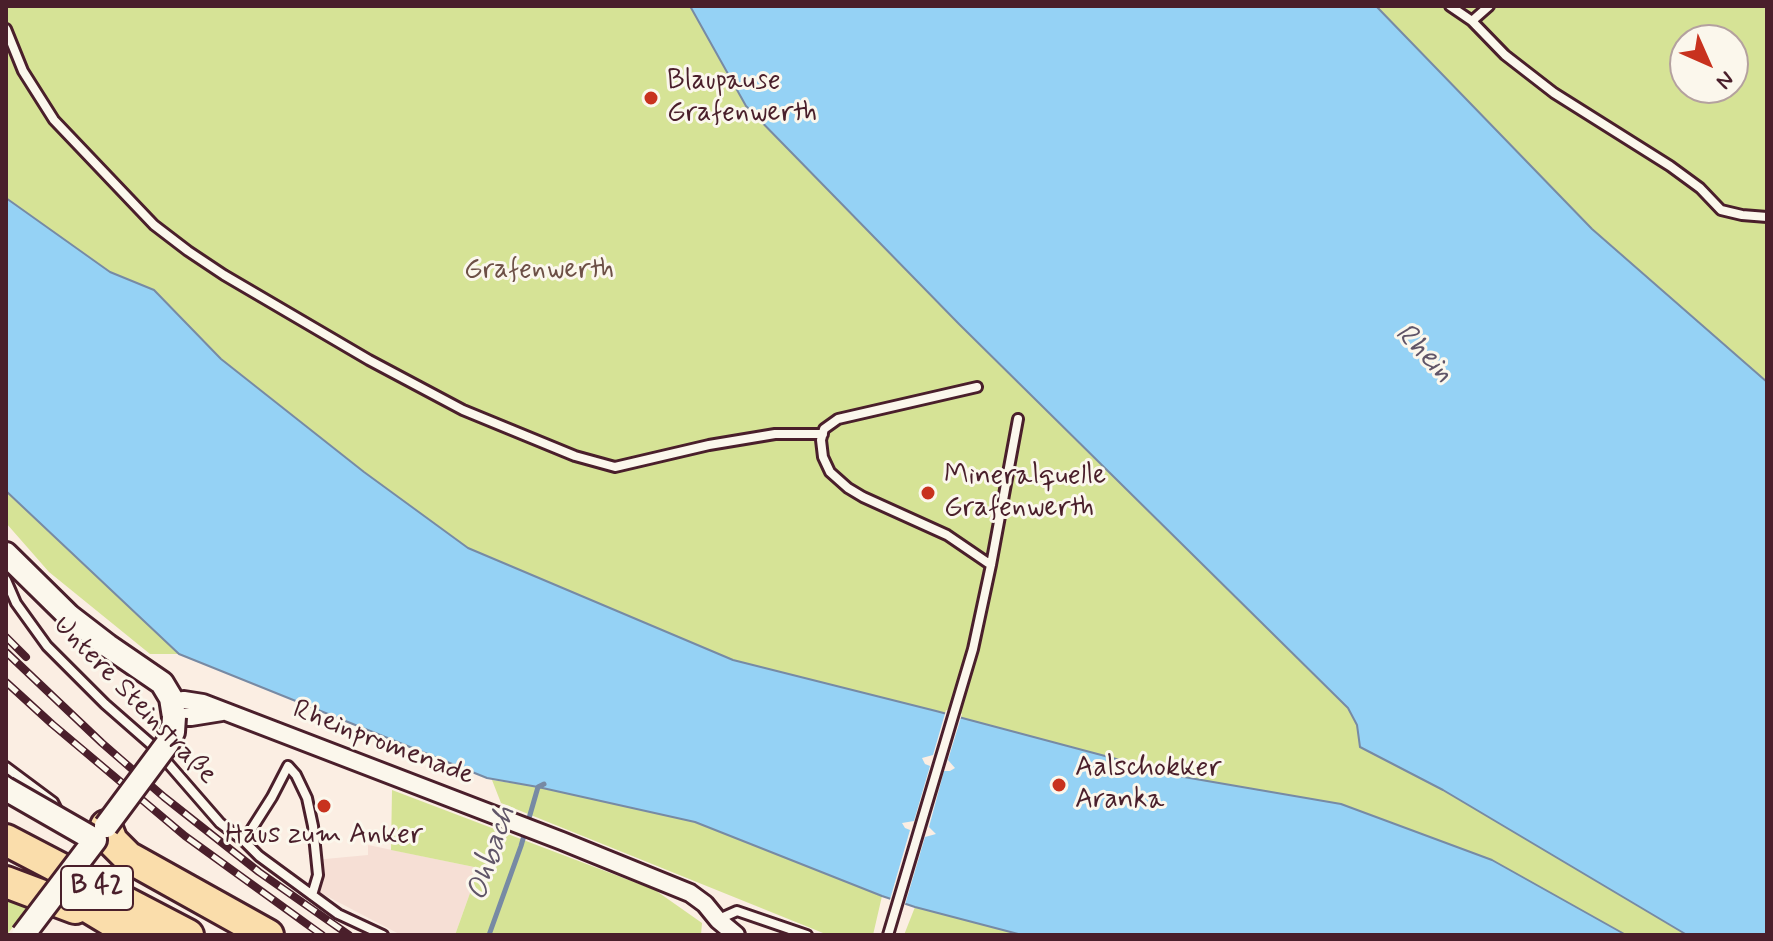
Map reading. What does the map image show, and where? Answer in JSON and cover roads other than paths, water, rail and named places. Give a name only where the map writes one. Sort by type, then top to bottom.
[{"type":"highway","points":[[101,833],[128,857],[268,935]]},
{"type":"highway","name":"B 42","points":[[6,840],[188,935]]},
{"type":"highway","name":"B 42","points":[[6,862],[74,897],[126,929]]},
{"type":"highway","points":[[6,882],[126,929]]},
{"type":"street","points":[[6,554],[69,616],[157,679],[168,690],[173,709],[173,732],[167,744],[23,935]]},
{"type":"street","name":"Rheinpromenade","points":[[173,709],[191,717],[222,712],[256,723],[562,841],[690,893],[705,904],[724,929]]},
{"type":"street","points":[[6,789],[101,833]]},
{"type":"lane","points":[[1450,6],[1472,21],[1505,55],[1554,93],[1670,166],[1700,188],[1721,210],[1767,217]]},
{"type":"lane","points":[[1472,21],[1489,6]]},
{"type":"lane","points":[[6,29],[23,71],[54,120],[154,225],[224,275],[463,410],[575,456],[615,467],[709,445],[775,434],[823,434]]},
{"type":"lane","points":[[977,387],[838,419],[824,429],[821,440],[823,457],[830,472],[848,488],[947,535],[991,565]]},
{"type":"lane","points":[[888,935],[973,649],[1018,419]]},
{"type":"lane","name":"Untere Steinstraße","points":[[6,580],[16,603],[47,646],[153,746],[220,823],[338,914],[383,935]]},
{"type":"lane","points":[[244,841],[288,766],[307,798],[313,826],[318,875],[312,895]]},
{"type":"lane","points":[[6,767],[53,802],[69,828]]},
{"type":"lane","points":[[724,929],[737,911],[807,935]]},
{"type":"water","name":"Rhein","points":[[690,6],[1376,6],[1592,229],[1767,382],[1767,935],[1687,935],[1443,790],[1360,747],[1357,725],[1348,708],[959,324],[746,106]]},
{"type":"water","points":[[6,198],[110,272],[154,290],[221,359],[364,472],[468,548],[733,660],[1184,777],[1341,804],[1492,860],[1626,935],[1022,935],[882,896],[695,822],[487,778],[179,654],[6,491]]},
{"type":"waterway","name":"Ohbach","points":[[489,935],[521,846],[538,787],[544,784]]},
{"type":"railway","points":[[6,637],[26,657]]},
{"type":"railway","points":[[6,652],[164,797],[259,872],[349,935]]},
{"type":"railway","points":[[6,682],[185,836],[322,935]]},
{"type":"place","name":"Blaupause Grafenwerth","points":[[651,98]]},
{"type":"place","name":"Mineralquelle Grafenwerth","points":[[928,493]]},
{"type":"place","name":"Aalschokker Aranka","points":[[1059,785]]},
{"type":"place","name":"Haus zum Anker","points":[[324,806]]},
{"type":"park label","name":"Grafenwerth","points":[[539,271]]}]
